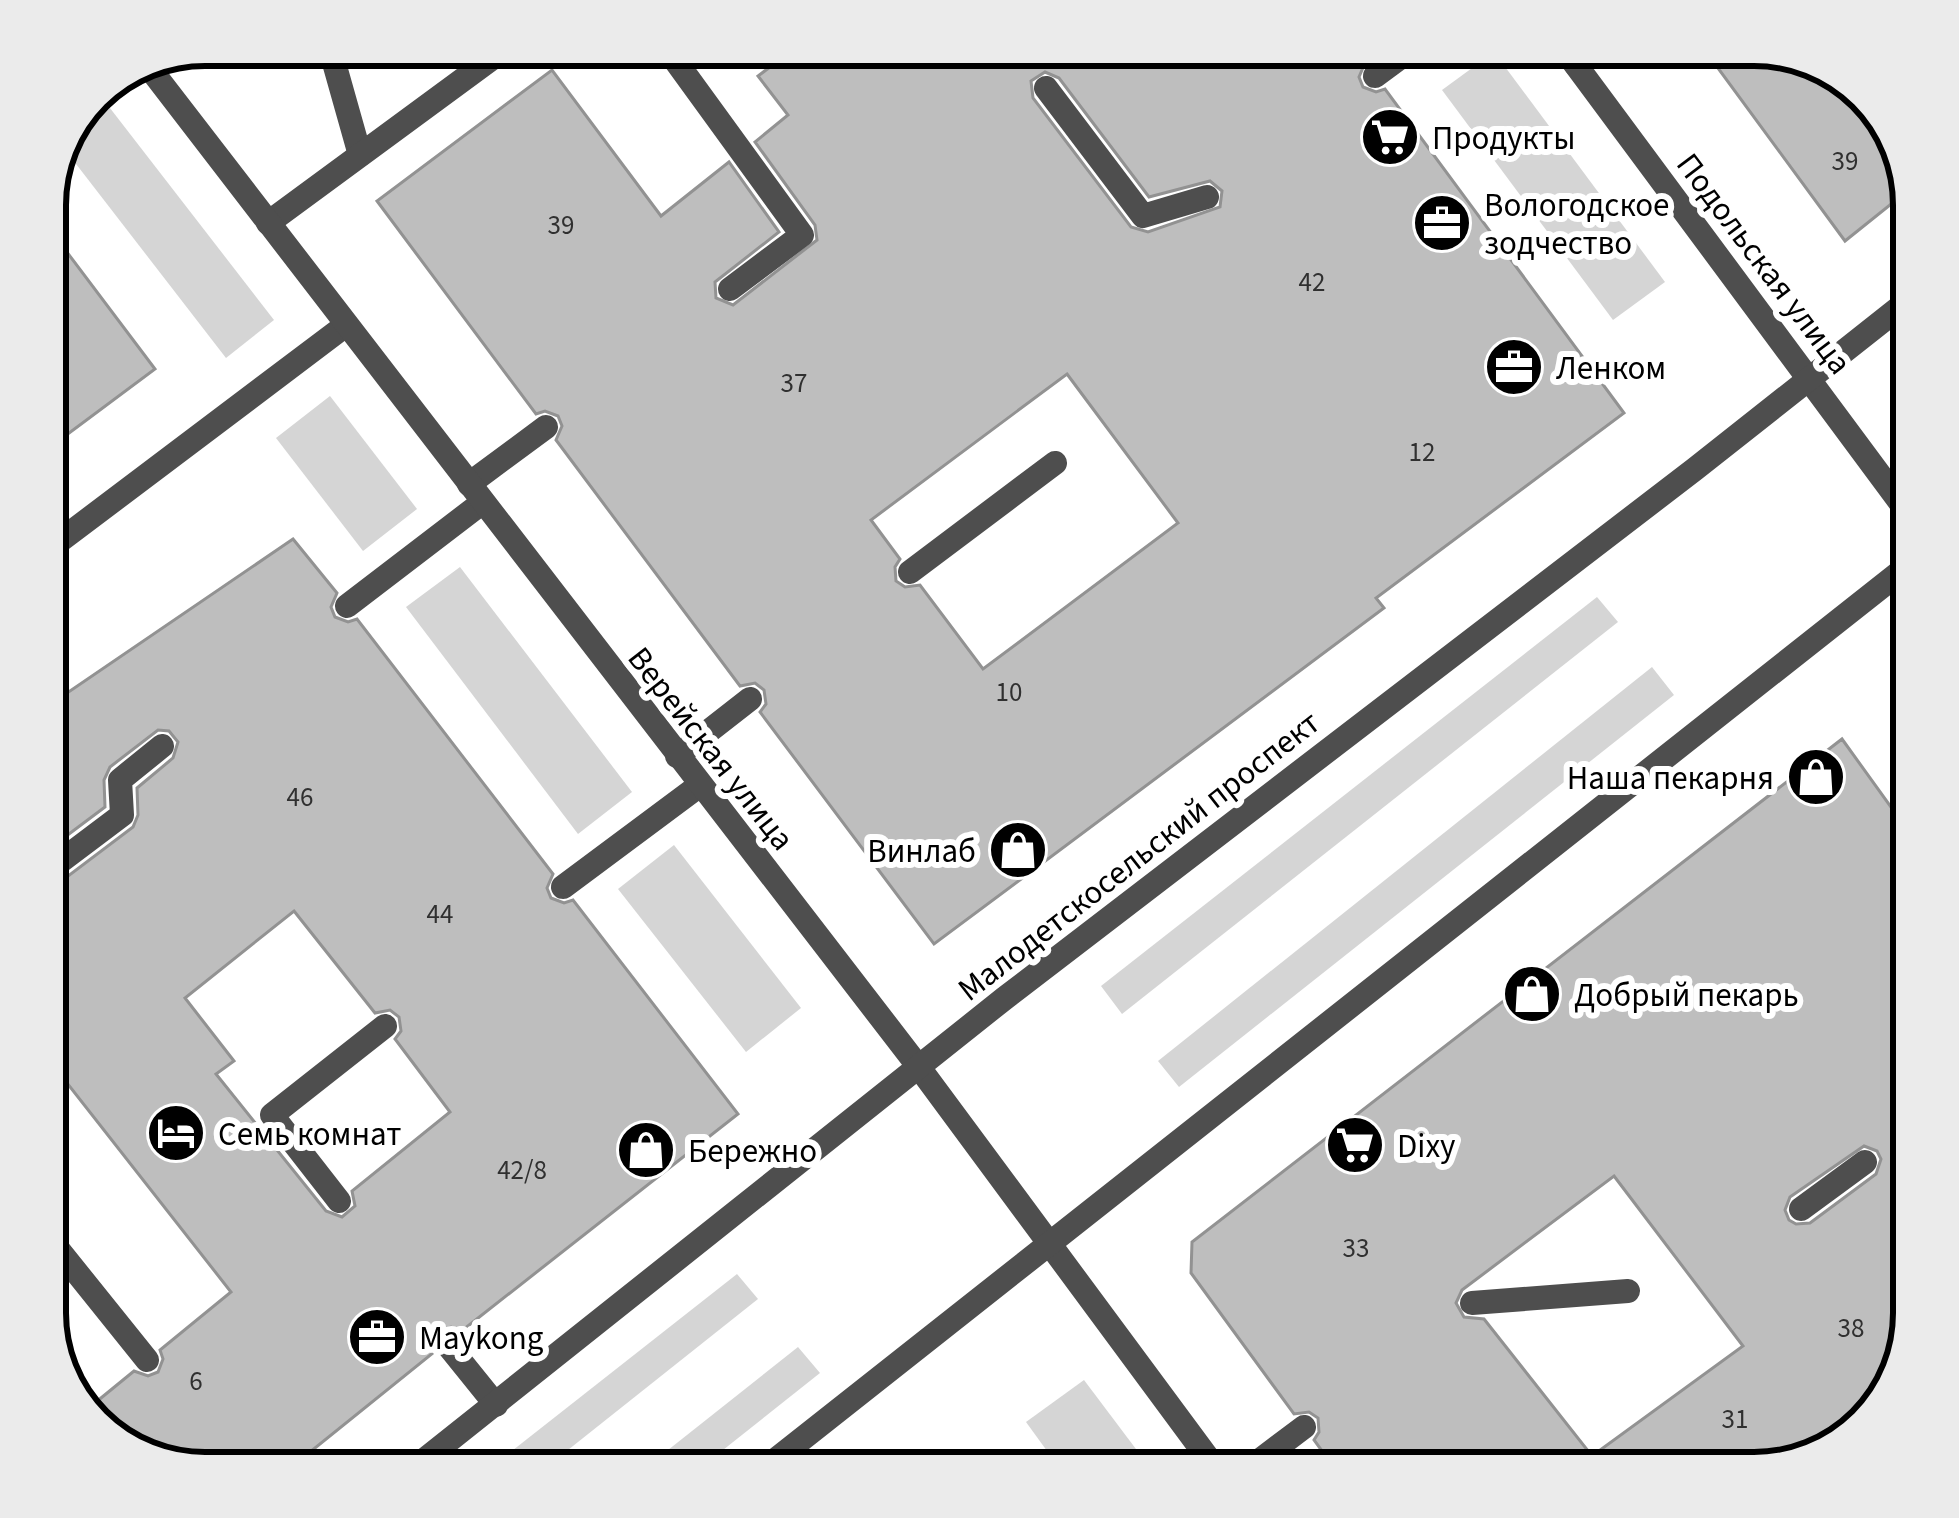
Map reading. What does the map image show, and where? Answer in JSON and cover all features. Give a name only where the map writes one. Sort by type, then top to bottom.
[{"type":"street","points":[[335,66],[360,155]]},
{"type":"street","points":[[268,223],[481,66]]},
{"type":"street","points":[[679,66],[802,235],[730,289]]},
{"type":"street","points":[[1375,76],[1389,66]]},
{"type":"street","name":"Подольская улица","points":[[1577,66],[1893,492]]},
{"type":"street","name":"Верейская улица","points":[[155,76],[918,1066],[1203,1452]]},
{"type":"street","points":[[1046,88],[1143,216],[1207,196]]},
{"type":"street","name":"Малодетскосельский проспект","points":[[435,1452],[918,1066],[1695,470],[1893,312]]},
{"type":"street","points":[[66,536],[346,325]]},
{"type":"street","points":[[346,606],[546,427]]},
{"type":"street","points":[[910,572],[1055,463]]},
{"type":"street","points":[[786,1452],[1893,578]]},
{"type":"street","points":[[677,756],[750,699]]},
{"type":"street","points":[[66,857],[122,815],[120,780],[162,746]]},
{"type":"street","points":[[563,887],[700,785]]},
{"type":"street","points":[[339,1201],[272,1115],[385,1026]]},
{"type":"street","points":[[1801,1209],[1865,1162]]},
{"type":"street","points":[[66,1259],[147,1360]]},
{"type":"street","points":[[1472,1304],[1628,1291]]},
{"type":"street","points":[[446,1343],[496,1405]]},
{"type":"street","points":[[1271,1452],[1304,1427]]},
{"type":"shaded area","points":[[1475,66],[1504,66],[1665,282],[1613,320],[1442,90]]},
{"type":"shaded area","points":[[108,106],[274,320],[226,358],[74,161],[89,128]]},
{"type":"shaded area","points":[[330,396],[417,509],[363,551],[276,438]]},
{"type":"shaded area","points":[[460,567],[632,792],[578,834],[406,607]]},
{"type":"shaded area","points":[[1597,597],[1618,622],[1122,1014],[1101,986]]},
{"type":"shaded area","points":[[1652,667],[1674,695],[1179,1087],[1158,1061]]},
{"type":"shaded area","points":[[674,845],[801,1008],[746,1052],[618,889]]},
{"type":"shaded area","points":[[737,1274],[758,1299],[565,1452],[511,1452]]},
{"type":"shaded area","points":[[798,1347],[820,1373],[720,1452],[666,1452]]},
{"type":"shaded area","points":[[1084,1380],[1138,1452],[1048,1452],[1026,1422]]},
{"type":"building","points":[[771,66],[1364,66],[1359,77],[1363,87],[1376,92],[1385,89],[1624,413],[1376,598],[1384,608],[934,944],[760,712],[766,704],[764,690],[755,683],[740,686],[556,440],[562,426],[558,416],[545,411],[536,414],[377,201],[552,70],[661,216],[729,162],[779,232],[715,282],[716,298],[733,305],[817,240],[815,225],[755,142],[788,115],[758,76]],"holes":[[[1045,72],[1059,78],[1149,197],[1210,181],[1222,191],[1220,207],[1148,232],[1131,227],[1033,98],[1031,81]],[[1067,374],[1178,523],[983,669],[920,585],[905,587],[896,581],[900,559],[871,520]]]},
{"type":"building","points":[[1716,66],[1772,67],[1799,73],[1839,95],[1859,113],[1886,160],[1893,203],[1845,241]]},
{"type":"building","points":[[66,251],[155,369],[66,435]]},
{"type":"building","points":[[293,539],[337,593],[331,607],[335,617],[348,622],[357,619],[553,874],[547,888],[551,898],[564,903],[573,900],[738,1114],[459,1333],[451,1327],[437,1330],[430,1338],[433,1353],[310,1452],[187,1451],[135,1433],[97,1401],[134,1371],[148,1376],[158,1372],[163,1359],[160,1350],[231,1292],[66,1082],[66,878],[133,827],[138,815],[137,788],[173,758],[178,742],[169,731],[158,730],[110,767],[104,780],[105,807],[66,836],[66,694]],"holes":[[[294,911],[375,1013],[390,1010],[399,1017],[401,1031],[395,1039],[450,1112],[352,1191],[355,1206],[342,1217],[326,1211],[216,1074],[234,1061],[185,998]]]},
{"type":"building","points":[[1842,739],[1893,810],[1893,1313],[1879,1375],[1839,1423],[1816,1438],[1772,1451],[1597,1452],[1743,1346],[1614,1176],[1462,1290],[1456,1303],[1464,1317],[1484,1319],[1589,1452],[1323,1452],[1314,1440],[1318,1418],[1309,1412],[1294,1414],[1191,1273],[1192,1242]],"holes":[[[1864,1146],[1877,1151],[1881,1159],[1876,1174],[1810,1223],[1789,1220],[1785,1210],[1790,1197]]]},
{"type":"place","name":"Продукты","points":[[1390,137]]},
{"type":"place","name":"Вологодское зодчество","points":[[1442,223]]},
{"type":"place","name":"Ленком","points":[[1514,367]]},
{"type":"place","name":"Наша пекарня","points":[[1816,777]]},
{"type":"place","name":"Винлаб","points":[[1018,850]]},
{"type":"place","name":"Добрый пекарь","points":[[1532,994]]},
{"type":"place","name":"Семь комнат","points":[[176,1133]]},
{"type":"place","name":"Dixy","points":[[1355,1145]]},
{"type":"place","name":"Бережно","points":[[646,1150]]},
{"type":"place","name":"Maykong","points":[[377,1337]]}]
